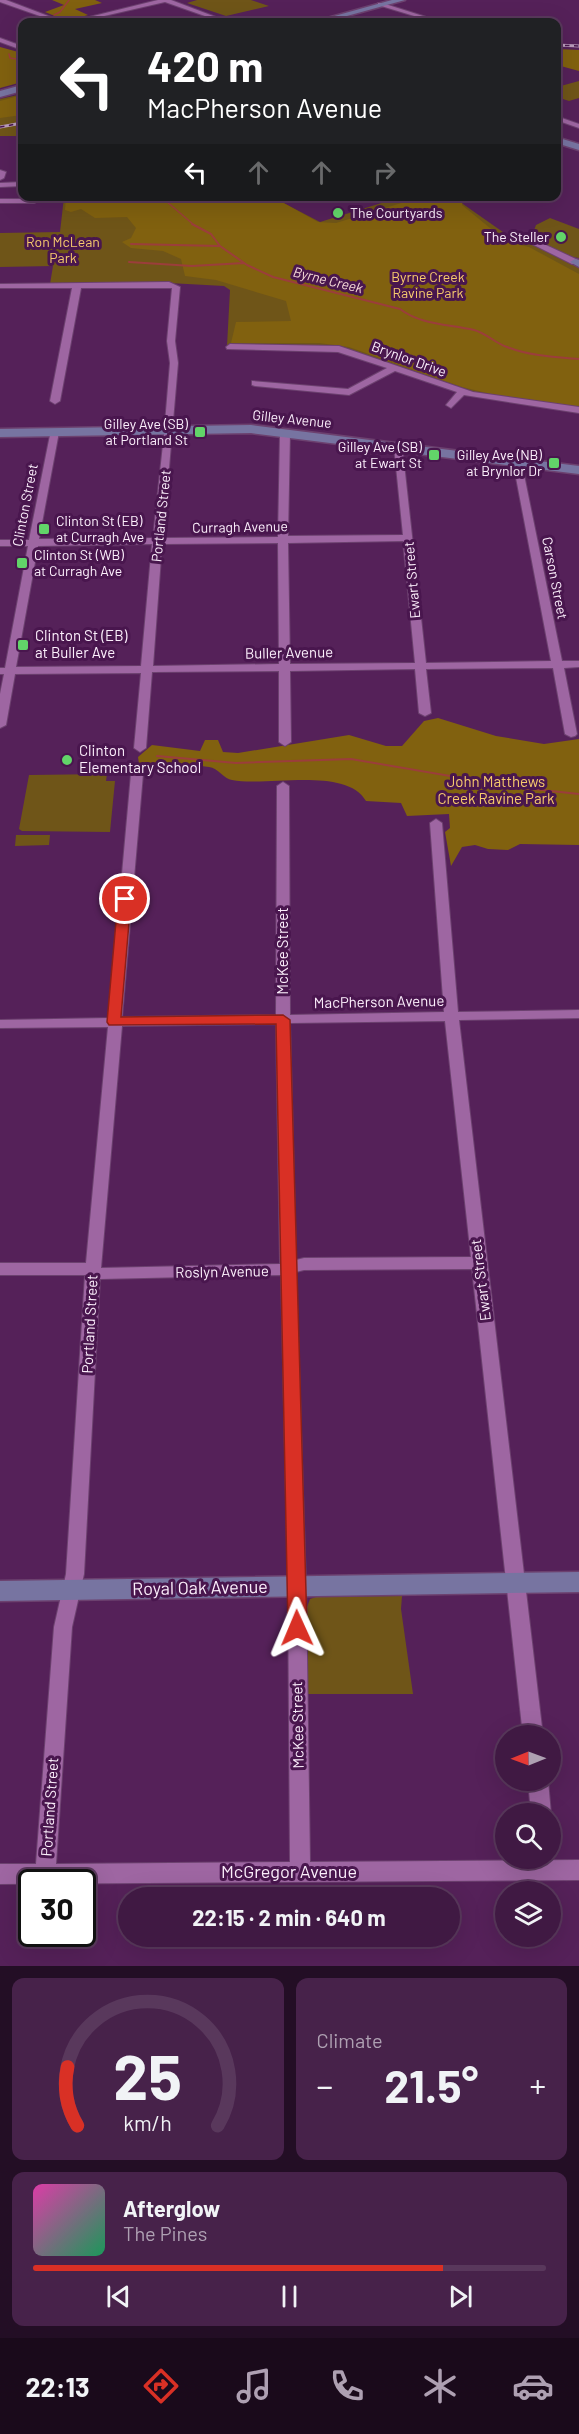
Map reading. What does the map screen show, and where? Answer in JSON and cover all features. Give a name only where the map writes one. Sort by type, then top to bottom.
[{"type":"street","points":[[0,0],[50,18]]},
{"type":"street","points":[[89,18],[165,0],[215,18]]},
{"type":"street","points":[[322,18],[361,3],[401,0]]},
{"type":"street","points":[[324,18],[379,2],[427,18]]},
{"type":"street","points":[[7,11],[21,8]]},
{"type":"street","points":[[0,40],[18,47]]},
{"type":"street","points":[[0,96],[18,91]]},
{"type":"street","points":[[561,120],[579,126]]},
{"type":"street","points":[[561,129],[575,133],[579,131]]},
{"type":"street","points":[[561,142],[579,147]]},
{"type":"street","points":[[0,185],[18,184]]},
{"type":"street","points":[[0,201],[37,201]]},
{"type":"street","points":[[531,240],[578,262]]},
{"type":"street","points":[[0,286],[77,285],[56,401]]},
{"type":"street","name":"Portland Street","points":[[77,285],[174,285],[171,341],[174,363],[140,748]]},
{"type":"street","name":"Brynlor Drive","points":[[230,347],[332,348],[350,352],[462,392],[551,412],[579,410]]},
{"type":"street","points":[[255,383],[349,392],[394,368]]},
{"type":"street","points":[[451,405],[462,392]]},
{"type":"street","name":"Gilley Avenue","points":[[0,433],[245,429],[579,470]]},
{"type":"street","name":"Clinton Street","points":[[0,725],[5,671],[54,432]]},
{"type":"street","points":[[285,433],[283,540],[285,741]]},
{"type":"street","name":"Ewart Street","points":[[399,447],[425,713]]},
{"type":"street","name":"Carson Street","points":[[518,462],[571,734]]},
{"type":"street","name":"Curragh Avenue","points":[[0,543],[408,538]]},
{"type":"street","name":"Buller Avenue","points":[[5,671],[579,664]]},
{"type":"street","name":"Portland Street","points":[[45,1869],[63,1627],[75,1574],[93,1271],[137,774]]},
{"type":"street","name":"McKee Street","points":[[283,786],[283,1020],[287,1267],[297,1586],[300,1872]]},
{"type":"street","name":"Ewart Street","points":[[436,824],[452,1017],[532,1725]]},
{"type":"street","name":"MacPherson Avenue","points":[[0,1024],[579,1014]]},
{"type":"street","name":"Roslyn Avenue","points":[[0,1269],[82,1268],[103,1274],[137,1274],[274,1271],[315,1264],[479,1263]]},
{"type":"street","name":"Royal Oak Avenue","points":[[0,1592],[579,1582]]},
{"type":"street","name":"McGregor Avenue","points":[[96,1874],[300,1872],[495,1866]]},
{"type":"street","name":"McGregor Avenue","points":[[561,1867],[579,1870]]},
{"type":"street","name":"McGregor Avenue","points":[[0,1874],[18,1874]]},
{"type":"green space","points":[[52,0],[95,0],[102,3],[75,9],[88,15],[78,18],[60,18],[45,12],[64,5]]},
{"type":"green space","points":[[197,0],[251,0],[269,6],[226,16],[187,3]]},
{"type":"green space","points":[[0,47],[18,52],[18,83],[0,88]]},
{"type":"green space","points":[[561,49],[579,50],[579,71],[561,66]]},
{"type":"green space","points":[[579,81],[579,98],[569,101],[561,98],[561,86]]},
{"type":"green space","points":[[18,95],[18,136],[0,136],[0,99]]},
{"type":"green space","points":[[18,96],[18,116],[0,118],[0,101]]},
{"type":"green space","name":"Byrne Creek Ravine Park","points":[[64,201],[280,201],[320,222],[388,201],[459,201],[510,237],[520,238],[522,242],[535,245],[579,268],[579,408],[483,395],[450,386],[341,348],[227,346],[230,290],[224,286],[169,283],[50,284],[53,266],[0,267],[0,233],[60,232]]},
{"type":"green space","name":"Byrne Creek Ravine Park","points":[[66,201],[280,201],[318,222],[336,223],[408,201],[463,201],[462,205],[507,242],[529,247],[579,274],[579,407],[495,395],[462,387],[349,347],[319,343],[231,343],[236,322],[291,321],[286,301],[216,280],[185,276],[181,259],[163,251],[131,248],[122,242],[131,238],[136,228],[127,217],[95,218],[81,209],[71,212],[65,210]]},
{"type":"green space","name":"The Steller","points":[[550,218],[579,229],[579,258],[557,251],[539,238],[532,236],[536,225]]},
{"type":"green space","name":"John Matthews Creek Ravine Park","points":[[438,718],[496,736],[544,744],[579,739],[579,845],[520,844],[508,850],[488,849],[475,845],[462,847],[451,866],[445,832],[450,828],[449,814],[407,816],[401,803],[366,801],[356,790],[341,784],[304,780],[232,780],[209,767],[148,766],[139,764],[138,757],[152,745],[200,751],[205,740],[218,740],[223,752],[238,753],[349,735],[386,746],[402,746],[424,721]]},
{"type":"green space","points":[[107,774],[106,781],[115,781],[110,832],[22,831],[19,829],[29,775]]},
{"type":"green space","points":[[16,835],[50,835],[49,845],[15,846]]},
{"type":"green space","points":[[402,1596],[401,1609],[413,1694],[308,1694],[307,1607],[310,1599],[316,1597]]},
{"type":"waterway","name":"Byrne Creek","points":[[54,15],[60,12],[69,0]]},
{"type":"waterway","name":"Byrne Creek","points":[[9,54],[10,58],[18,59]]},
{"type":"waterway","name":"Byrne Creek","points":[[166,201],[194,225]]},
{"type":"waterway","name":"Byrne Creek","points":[[192,224],[211,234],[220,246],[247,265],[273,277],[400,309],[426,321],[474,330],[516,350],[542,356],[579,359]]},
{"type":"waterway","points":[[131,244],[219,246]]},
{"type":"waterway","points":[[129,262],[192,266],[244,263]]},
{"type":"waterway","points":[[157,756],[236,763],[351,759],[514,787],[579,794]]},
{"type":"railway","points":[[561,45],[579,46]]},
{"type":"railway","points":[[0,127],[18,124]]},
{"type":"place","name":"The Courtyards","points":[[338,213]]},
{"type":"place","name":"The Steller","points":[[561,237]]},
{"type":"place","name":"Gilley Ave (SB) at Portland St","points":[[200,432]]},
{"type":"place","name":"Gilley Ave (SB) at Ewart St","points":[[434,455]]},
{"type":"place","name":"Gilley Ave (NB) at Brynlor Dr","points":[[554,463]]},
{"type":"place","name":"Clinton St (EB) at Curragh Ave","points":[[44,529]]},
{"type":"place","name":"Clinton St (WB) at Curragh Ave","points":[[22,563]]},
{"type":"place","name":"Clinton St (EB) at Buller Ave","points":[[23,645]]},
{"type":"place","name":"Clinton Elementary School","points":[[67,760]]},
{"type":"route","points":[[125,899],[114,1022],[283,1020],[297,1628]]},
{"type":"park label","name":"Ron McLean Park","points":[[63,250]]}]
